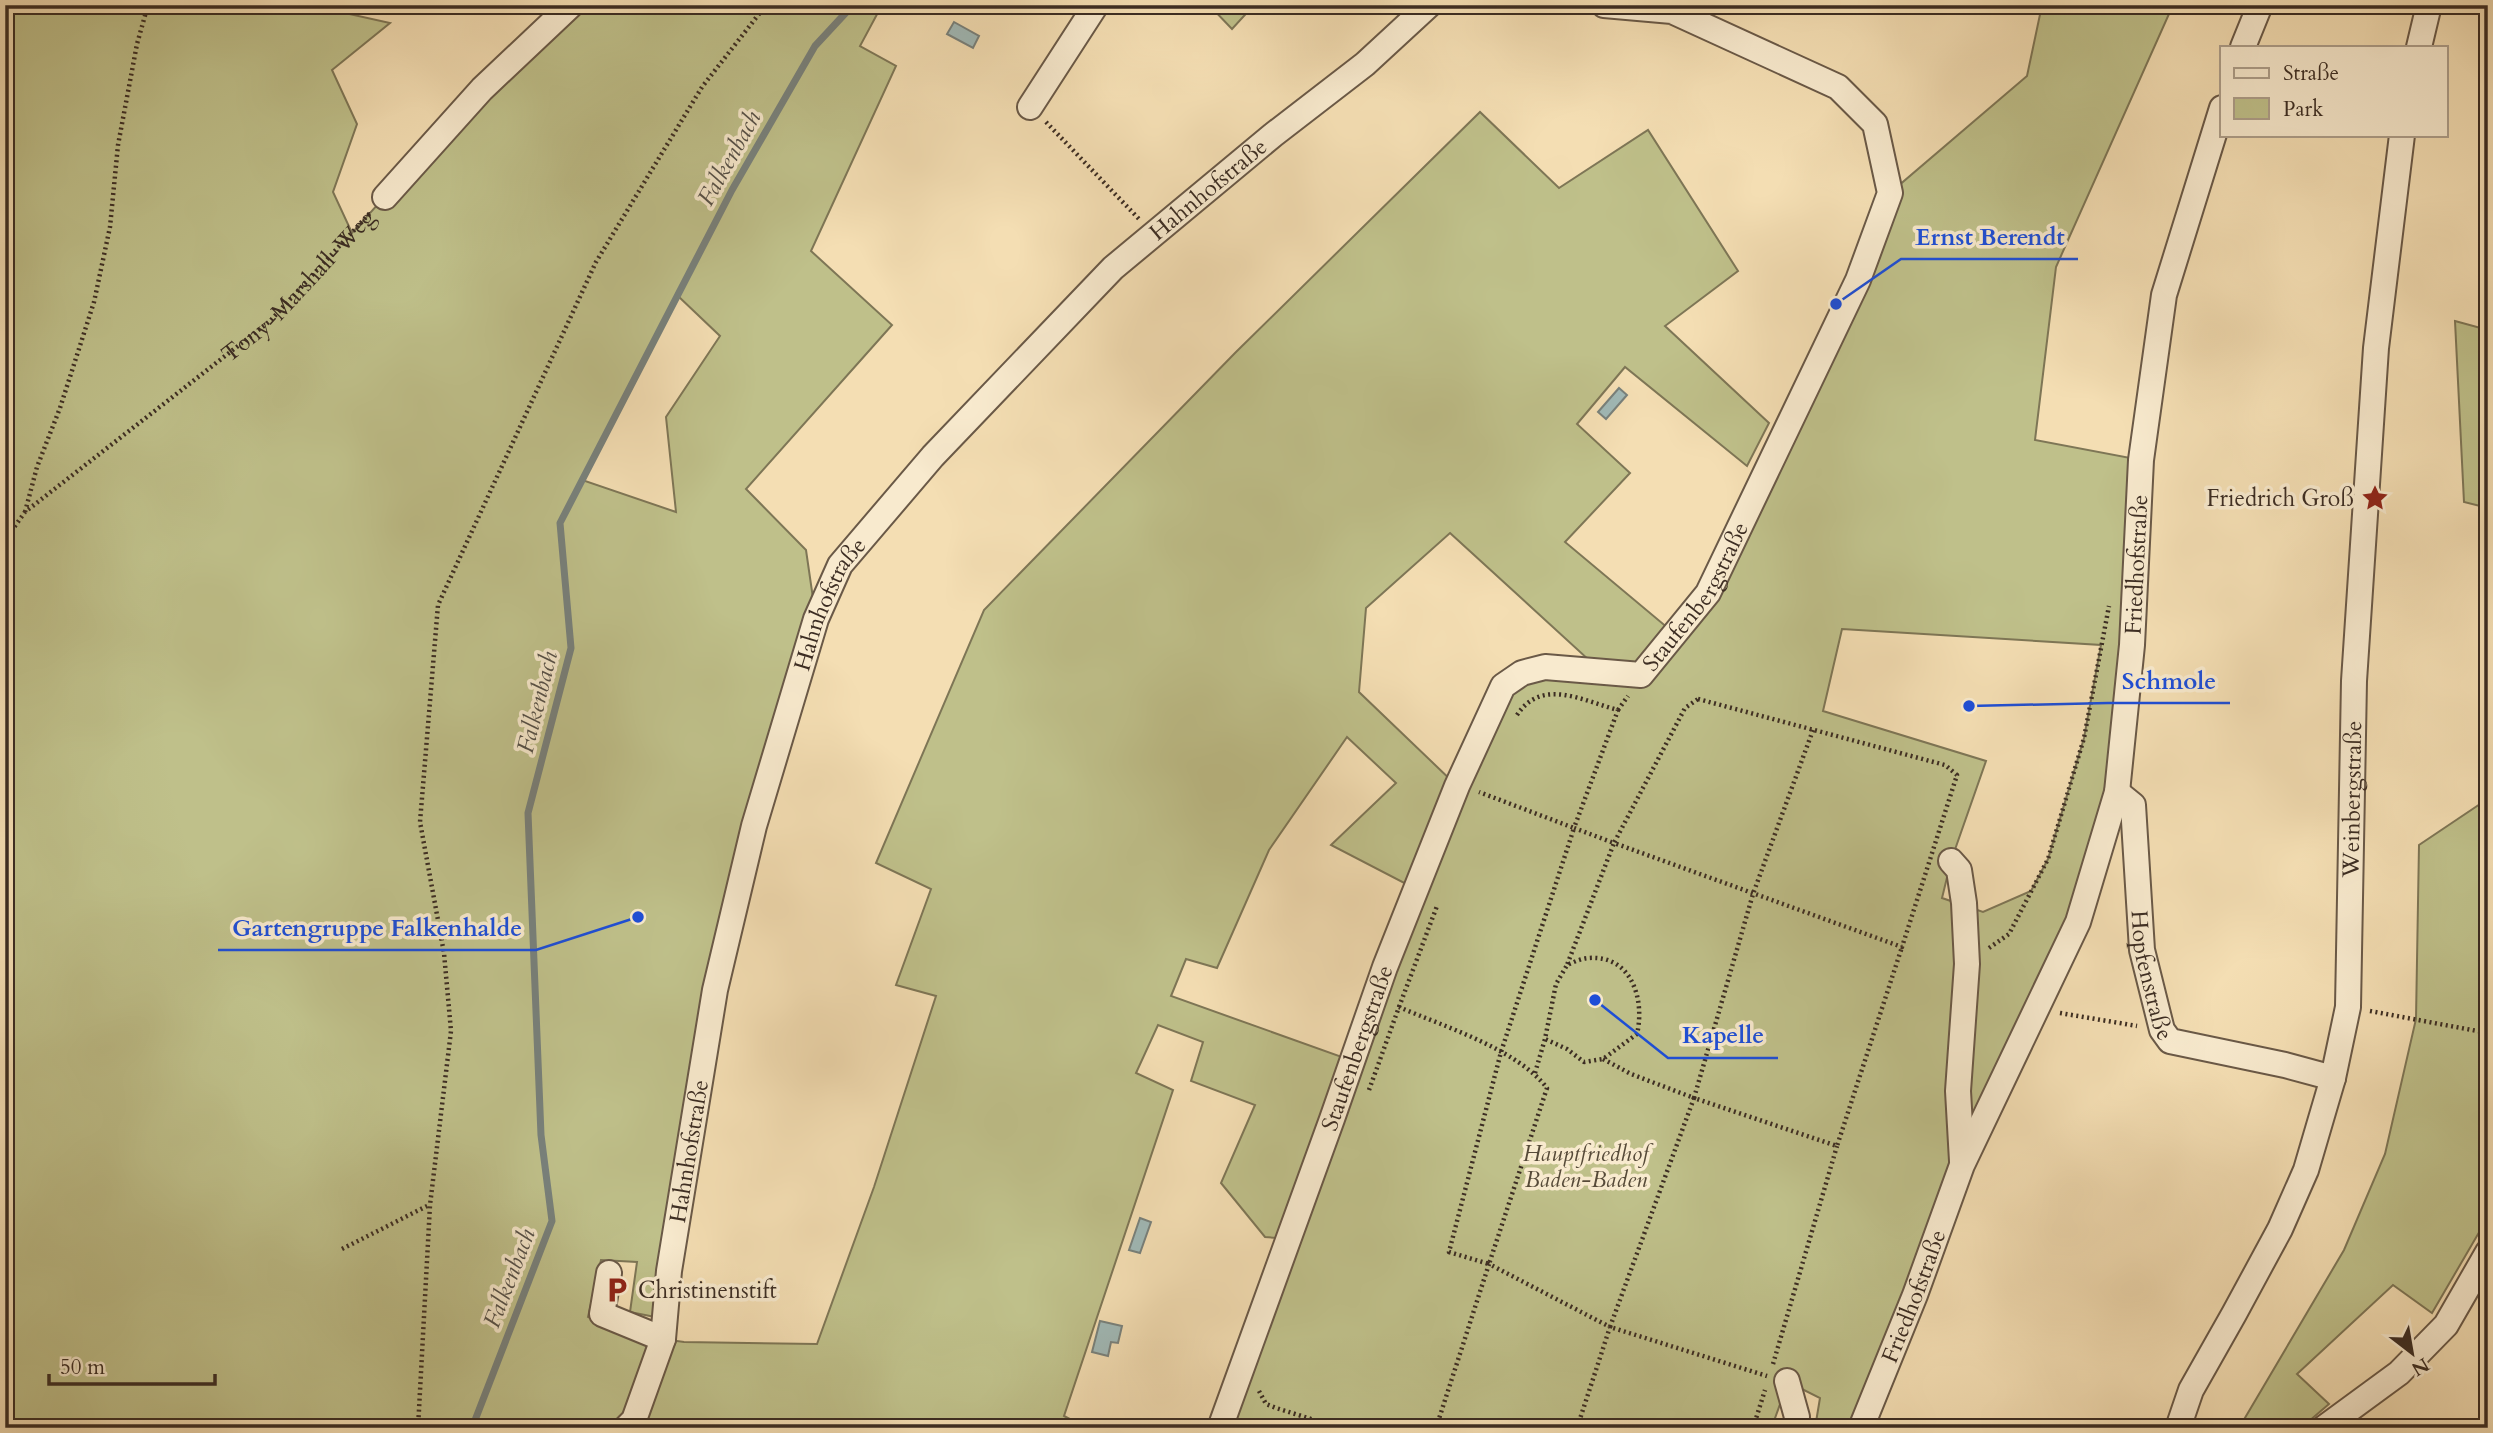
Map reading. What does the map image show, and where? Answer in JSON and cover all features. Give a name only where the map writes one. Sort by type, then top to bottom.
[{"type":"street","name":"Tony-Marshall-Weg","points":[[385,197],[482,89],[571,5]]},
{"type":"street","points":[[1030,107],[1096,5]]},
{"type":"street","name":"Hahnhofstraße","points":[[626,1428],[634,1420],[663,1339],[668,1271],[715,990],[754,826],[816,619],[840,565],[933,456],[1113,268],[1273,135],[1365,64],[1429,5]]},
{"type":"street","name":"Staufenbergstraße","points":[[1220,1428],[1385,967],[1457,786],[1503,685],[1522,673],[1545,667],[1641,675],[1708,593],[1858,280],[1890,193],[1875,124],[1838,87],[1672,11],[1604,5]]},
{"type":"street","points":[[2243,46],[2260,5]]},
{"type":"street","points":[[2419,46],[2429,5]]},
{"type":"street","name":"Friedhofstraße","points":[[1867,1423],[1962,1165],[2078,922],[2117,792],[2132,645],[2141,460],[2164,295],[2220,114]]},
{"type":"street","name":"Weinbergstraße","points":[[2178,1428],[2191,1390],[2280,1229],[2306,1170],[2333,1078],[2348,1007],[2354,681],[2376,348],[2402,136]]},
{"type":"street","name":"Hopfenstraße","points":[[2117,792],[2133,805],[2142,950],[2162,1030],[2170,1041],[2333,1078]]},
{"type":"street","name":"Friedhofstraße","points":[[1951,861],[1959,870],[1964,903],[1966,964],[1958,1091],[1962,1165]]},
{"type":"street","points":[[2324,1428],[2399,1373],[2446,1325],[2488,1252]]},
{"type":"street","points":[[609,1273],[602,1314],[663,1339]]},
{"type":"street","points":[[1787,1381],[1796,1422]]},
{"type":"path","points":[[25,512],[37,467],[94,302],[110,227],[118,145],[137,44],[148,5]]},
{"type":"path","points":[[418,1428],[430,1205],[451,1031],[444,953],[420,822],[438,605],[596,262],[702,87],[766,5]]},
{"type":"path","points":[[1049,126],[1153,233]]},
{"type":"path","name":"Tony-Marshall-Weg","points":[[5,540],[25,512],[270,321],[385,197]]},
{"type":"path","points":[[2009,934],[2048,859],[2084,738],[2111,594]]},
{"type":"path","points":[[5,640],[11,626]]},
{"type":"path","points":[[1515,719],[1534,697],[1551,692],[1618,710],[1574,828],[1501,1052],[1449,1252],[1489,1264],[1610,1327],[1770,1376],[1837,1146],[1957,775],[1945,765],[1698,699],[1685,708],[1614,843],[1567,965],[1556,984],[1535,1073]]},
{"type":"path","points":[[1577,1428],[1610,1327],[1694,1098],[1753,894],[1812,730]]},
{"type":"path","points":[[1483,782],[1479,793],[1902,947]]},
{"type":"path","points":[[1545,1039],[1567,1049],[1584,1062],[1603,1059],[1637,1034],[1641,1016],[1636,991],[1625,970],[1606,960],[1587,958],[1567,965]]},
{"type":"path","points":[[1368,1094],[1399,1007],[1501,1052],[1535,1073],[1547,1088],[1436,1428]]},
{"type":"path","points":[[2348,1007],[2488,1032]]},
{"type":"path","points":[[2037,1009],[2162,1030]]},
{"type":"path","points":[[1603,1059],[1631,1074],[1694,1098],[1837,1146]]},
{"type":"path","points":[[342,1249],[430,1205]]},
{"type":"path","points":[[1263,1381],[1259,1393],[1266,1404],[1340,1428]]},
{"type":"green space","name":"Hauptfriedhof Baden-Baden","points":[[5,5],[309,5],[390,23],[332,70],[357,124],[333,192],[352,233],[558,5],[882,5],[860,46],[896,66],[811,251],[892,325],[746,489],[806,550],[816,619],[754,826],[665,1319],[630,1312],[637,1262],[601,1260],[588,1317],[647,1344],[663,1339],[684,1342],[817,1344],[874,1187],[936,996],[896,985],[931,889],[876,863],[984,610],[1236,352],[1480,112],[1559,188],[1648,130],[1738,271],[1665,326],[1769,423],[1747,466],[1625,367],[1577,424],[1630,473],[1565,542],[1675,634],[1890,193],[2027,76],[2042,5],[2173,5],[2056,267],[2035,440],[2141,460],[2121,789],[1861,1428],[1815,1428],[1820,1398],[1788,1382],[1774,1421],[1781,1428],[1220,1428],[1416,889],[1331,845],[1396,783],[1347,737],[1269,850],[1217,968],[1186,959],[1171,996],[1342,1057],[1277,1238],[1265,1237],[1221,1183],[1255,1105],[1191,1081],[1203,1042],[1158,1025],[1136,1073],[1173,1090],[1064,1416],[1087,1428],[5,1428]],"holes":[[[678,296],[720,336],[666,417],[676,512],[582,480]],[[1450,533],[1601,671],[1503,686],[1456,785],[1359,692],[1366,608]],[[1842,629],[2101,645],[2084,738],[2048,859],[2031,891],[1983,912],[1942,898],[1951,861],[1986,761],[1823,711]]]},
{"type":"green space","points":[[1209,5],[1254,5],[1232,29]]},
{"type":"green space","points":[[2455,321],[2488,330],[2488,508],[2464,502]]},
{"type":"green space","points":[[2479,586],[2488,586],[2488,1217],[2432,1313],[2393,1285],[2297,1374],[2329,1404],[2301,1428],[2239,1428],[2344,1250],[2385,1154],[2416,1019],[2419,845],[2486,800]]},
{"type":"water","points":[[954,22],[979,36],[973,48],[947,34]]},
{"type":"water","points":[[1619,388],[1627,395],[1606,419],[1598,412]]},
{"type":"water","points":[[1140,1218],[1151,1222],[1140,1253],[1129,1250]]},
{"type":"water","points":[[1100,1321],[1122,1326],[1118,1343],[1111,1342],[1108,1356],[1092,1352]]},
{"type":"waterway","name":"Falkenbach","points":[[472,1428],[552,1221],[541,1135],[528,813],[571,648],[560,523],[732,190],[815,46],[853,5]]},
{"type":"place","name":"Ernst Berendt","points":[[1836,304]]},
{"type":"place","name":"Friedrich Groß","points":[[2375,498]]},
{"type":"place","name":"Schmole","points":[[1969,706]]},
{"type":"place","name":"Gartengruppe Falkenhalde","points":[[638,917]]},
{"type":"place","name":"Kapelle","points":[[1595,1000]]},
{"type":"place","name":"Christinenstift","points":[[617,1290]]}]
